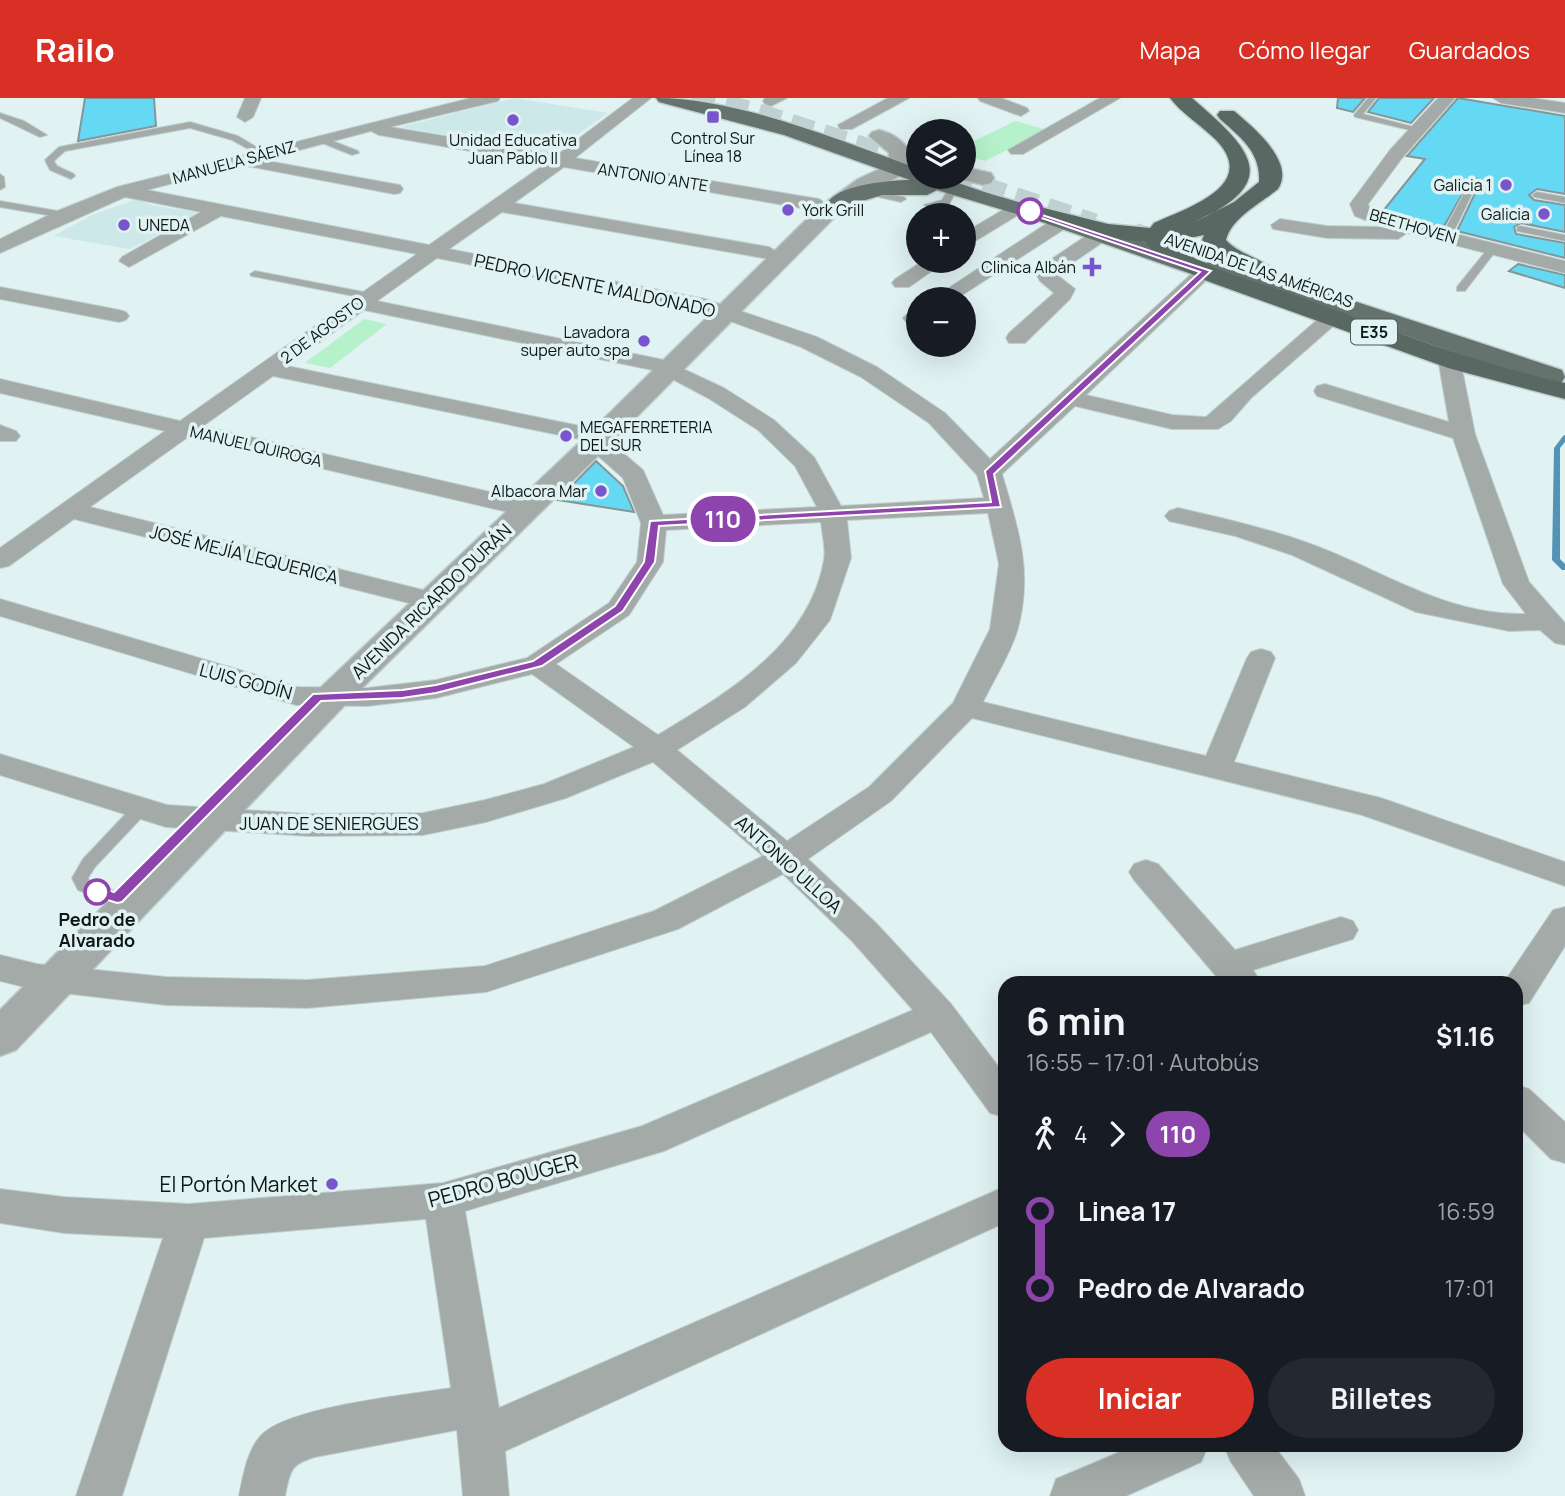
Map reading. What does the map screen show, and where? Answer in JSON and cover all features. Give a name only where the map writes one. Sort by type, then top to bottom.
[{"type":"highway","name":"E35","points":[[1158,236],[1157,243],[1170,255],[1220,266],[1219,248],[1214,240],[1223,209],[1237,186],[1240,169],[1233,147],[1180,98]]},
{"type":"highway","points":[[1060,215],[1130,237],[1199,230],[1223,209],[1270,184],[1272,170],[1261,146],[1208,98]]},
{"type":"highway","points":[[1060,215],[1223,209]]},
{"type":"highway","name":"AVENIDA DE LAS AMÉRICAS","points":[[1220,266],[1332,317],[1449,359],[1556,383]]},
{"type":"main road","name":"AVENIDA DE LAS AMÉRICAS","points":[[666,98],[904,163]]},
{"type":"main road","points":[[716,98],[830,121],[879,136]]},
{"type":"main road","points":[[825,143],[844,156],[848,169],[838,197]]},
{"type":"main road","name":"AVENIDA DE LAS AMÉRICAS","points":[[976,181],[1060,215],[1099,236],[1220,266],[1556,383]]},
{"type":"main road","name":"AVENIDA DE LAS AMÉRICAS","points":[[976,182],[1016,208],[1158,236],[1220,266]]},
{"type":"main road","points":[[838,197],[887,187],[914,186],[951,192],[956,189]]},
{"type":"street","points":[[245,117],[253,98]]},
{"type":"street","name":"2 DE AGOSTO","points":[[0,560],[559,162],[643,98]]},
{"type":"street","points":[[830,121],[901,98]]},
{"type":"street","points":[[1017,150],[1112,98]]},
{"type":"street","name":"BEETHOVEN","points":[[1447,98],[1396,154],[1359,204],[1362,212],[1371,217],[1565,267]]},
{"type":"street","points":[[1501,98],[1565,108]]},
{"type":"street","points":[[1554,98],[1565,100]]},
{"type":"street","name":"MANUELA SÁENZ","points":[[0,247],[64,215],[123,191],[485,99]]},
{"type":"street","points":[[994,99],[1021,111]]},
{"type":"street","name":"ANTONIO ANTE","points":[[364,128],[559,162],[838,197]]},
{"type":"street","points":[[838,197],[904,163],[898,149],[879,136]]},
{"type":"street","points":[[237,161],[394,189]]},
{"type":"street","name":"PEDRO VICENTE MALDONADO","points":[[0,968],[47,978],[166,991],[307,994],[486,979],[666,920],[786,858],[880,794],[966,706],[1004,629],[1008,605],[1012,564],[989,473],[937,418],[869,372],[809,342],[720,310],[123,191]]},
{"type":"street","name":"AVENIDA RICARDO DURÁN","points":[[720,310],[769,253],[838,197]]},
{"type":"street","name":"AVENIDA RICARDO DURÁN","points":[[315,697],[592,438],[661,367],[838,197]]},
{"type":"street","points":[[496,205],[769,253]]},
{"type":"street","points":[[976,234],[1016,208]]},
{"type":"street","points":[[129,261],[216,211]]},
{"type":"street","points":[[959,287],[1060,215]]},
{"type":"street","points":[[1280,225],[1362,234],[1436,234]]},
{"type":"street","points":[[1017,338],[1063,295],[1065,289],[1046,276],[1045,272],[1099,236]]},
{"type":"street","points":[[989,473],[1220,266]]},
{"type":"street","points":[[902,283],[917,273]]},
{"type":"street","points":[[0,293],[119,316]]},
{"type":"street","name":"JUAN DE SENIERGUES","points":[[0,764],[166,816],[309,825],[423,824],[486,811],[555,791],[657,749],[735,701],[786,657],[820,614],[838,558],[832,513],[805,462],[766,425],[716,393],[661,367],[363,299]]},
{"type":"street","points":[[1071,398],[1172,422],[1210,424],[1223,416],[1243,393],[1332,317]]},
{"type":"street","points":[[1449,359],[1463,434],[1516,584],[1556,630]]},
{"type":"street","name":"LUIS GODÍN","points":[[0,607],[251,684],[315,697],[368,697],[436,689],[537,664],[619,608],[650,562],[654,523],[635,475],[592,438],[270,369]]},
{"type":"street","name":"MANUEL QUIROGA","points":[[0,386],[512,505]]},
{"type":"street","points":[[1325,391],[1463,434]]},
{"type":"street","name":"AVENIDA RICARDO DURÁN","points":[[0,1013],[47,978],[203,820],[315,697],[417,597],[512,505],[592,438]]},
{"type":"street","points":[[654,523],[998,505]]},
{"type":"street","name":"JOSÉ MEJÍA LEQUERICA","points":[[70,510],[417,597]]},
{"type":"street","points":[[1178,516],[1242,530],[1301,549],[1426,606],[1556,630]]},
{"type":"street","points":[[1216,768],[1261,658]]},
{"type":"street","name":"ANTONIO ULLOA","points":[[537,664],[657,749],[786,858],[864,932],[938,1014],[998,1094]]},
{"type":"street","points":[[966,706],[1370,806],[1565,874]]},
{"type":"street","name":"AVENIDA RICARDO DURÁN","points":[[0,1038],[47,978],[117,898],[203,820]]},
{"type":"street","points":[[1146,872],[1236,974],[1341,930]]},
{"type":"street","points":[[1523,982],[1565,919]]},
{"type":"street","name":"PEDRO BOUGER","points":[[0,1206],[64,1215],[189,1222],[443,1200],[650,1140],[938,1014]]},
{"type":"street","points":[[1523,1107],[1565,1147]]},
{"type":"street","points":[[443,1200],[478,1422],[486,1496]]},
{"type":"street","points":[[262,1496],[270,1463],[283,1446],[317,1434],[478,1422],[998,1206]]},
{"type":"street","points":[[99,1496],[189,1222]]},
{"type":"street","points":[[1073,1496],[1172,1452]]},
{"type":"street","points":[[1251,1452],[1282,1496]]},
{"type":"lane","points":[[1372,98],[1358,115],[1418,130]]},
{"type":"lane","points":[[0,115],[21,122],[43,135]]},
{"type":"lane","points":[[71,176],[53,168],[49,160],[52,155],[62,149],[183,125],[235,138],[264,154]]},
{"type":"lane","points":[[320,139],[355,153]]},
{"type":"lane","points":[[0,177],[0,187]]},
{"type":"lane","points":[[1436,234],[1474,182]]},
{"type":"lane","points":[[940,203],[946,202],[951,192]]},
{"type":"lane","points":[[1537,195],[1565,200]]},
{"type":"lane","points":[[838,197],[901,199]]},
{"type":"lane","points":[[0,204],[64,215]]},
{"type":"lane","points":[[1520,229],[1565,238]]},
{"type":"lane","points":[[1461,289],[1493,248]]},
{"type":"lane","points":[[256,274],[363,299]]},
{"type":"lane","points":[[117,898],[84,886],[80,878],[89,863],[141,808]]},
{"type":"shaded area","name":"Unidad Educativa Juan Pablo II","points":[[515,98],[608,113],[551,153],[401,127]]},
{"type":"shaded area","name":"UNEDA","points":[[137,199],[151,205],[200,213],[130,249],[53,236],[92,215]]},
{"type":"green space","points":[[1015,121],[1047,130],[985,161],[976,158],[976,140]]},
{"type":"green space","points":[[364,319],[387,324],[330,368],[305,363]]},
{"type":"building","points":[[85,98],[154,98],[156,126],[78,141]]},
{"type":"building","points":[[1338,98],[1365,98],[1353,112],[1337,108]]},
{"type":"building","points":[[1379,98],[1434,98],[1411,123],[1368,112]]},
{"type":"building","points":[[1458,98],[1565,116],[1565,194],[1537,189],[1529,195],[1534,200],[1565,205],[1565,232],[1521,223],[1514,227],[1516,234],[1565,243],[1565,258],[1457,231],[1480,183],[1479,179],[1472,177],[1443,228],[1383,211],[1425,159],[1407,156]]},
{"type":"building","points":[[1518,264],[1565,275],[1565,288],[1509,271]]},
{"type":"building","points":[[596,461],[623,486],[634,512],[558,500]]},
{"type":"waterway","points":[[1565,437],[1557,448],[1556,560],[1565,568]]},
{"type":"tunnel","points":[[692,98],[752,113],[906,162]]},
{"type":"tunnel","points":[[976,186],[1094,225]]},
{"type":"tunnel","points":[[1134,234],[1218,264]]},
{"type":"bus line","name":"110","points":[[97,892],[117,898],[318,697],[368,697],[436,689],[537,664],[619,608],[650,562],[654,523],[998,505],[989,473],[1206,271],[1030,211]]},
{"type":"place","name":"Control Sur Línea 18","points":[[713,117]]},
{"type":"place","name":"Unidad Educativa Juan Pablo II","points":[[513,120]]},
{"type":"place","name":"Galicia 1","points":[[1506,185]]},
{"type":"place","name":"York Grill","points":[[788,210]]},
{"type":"place","name":"Galicia","points":[[1544,214]]},
{"type":"place","name":"UNEDA","points":[[124,225]]},
{"type":"place","name":"Clinica Albán","points":[[1092,267]]},
{"type":"place","name":"Lavadora super auto spa","points":[[644,341]]},
{"type":"place","name":"MEGAFERRETERIA DEL SUR","points":[[566,436]]},
{"type":"place","name":"Albacora Mar","points":[[601,491]]},
{"type":"place","name":"Pedro de Alvarado","points":[[97,892]]},
{"type":"place","name":"El Portón Market","points":[[332,1184]]}]
